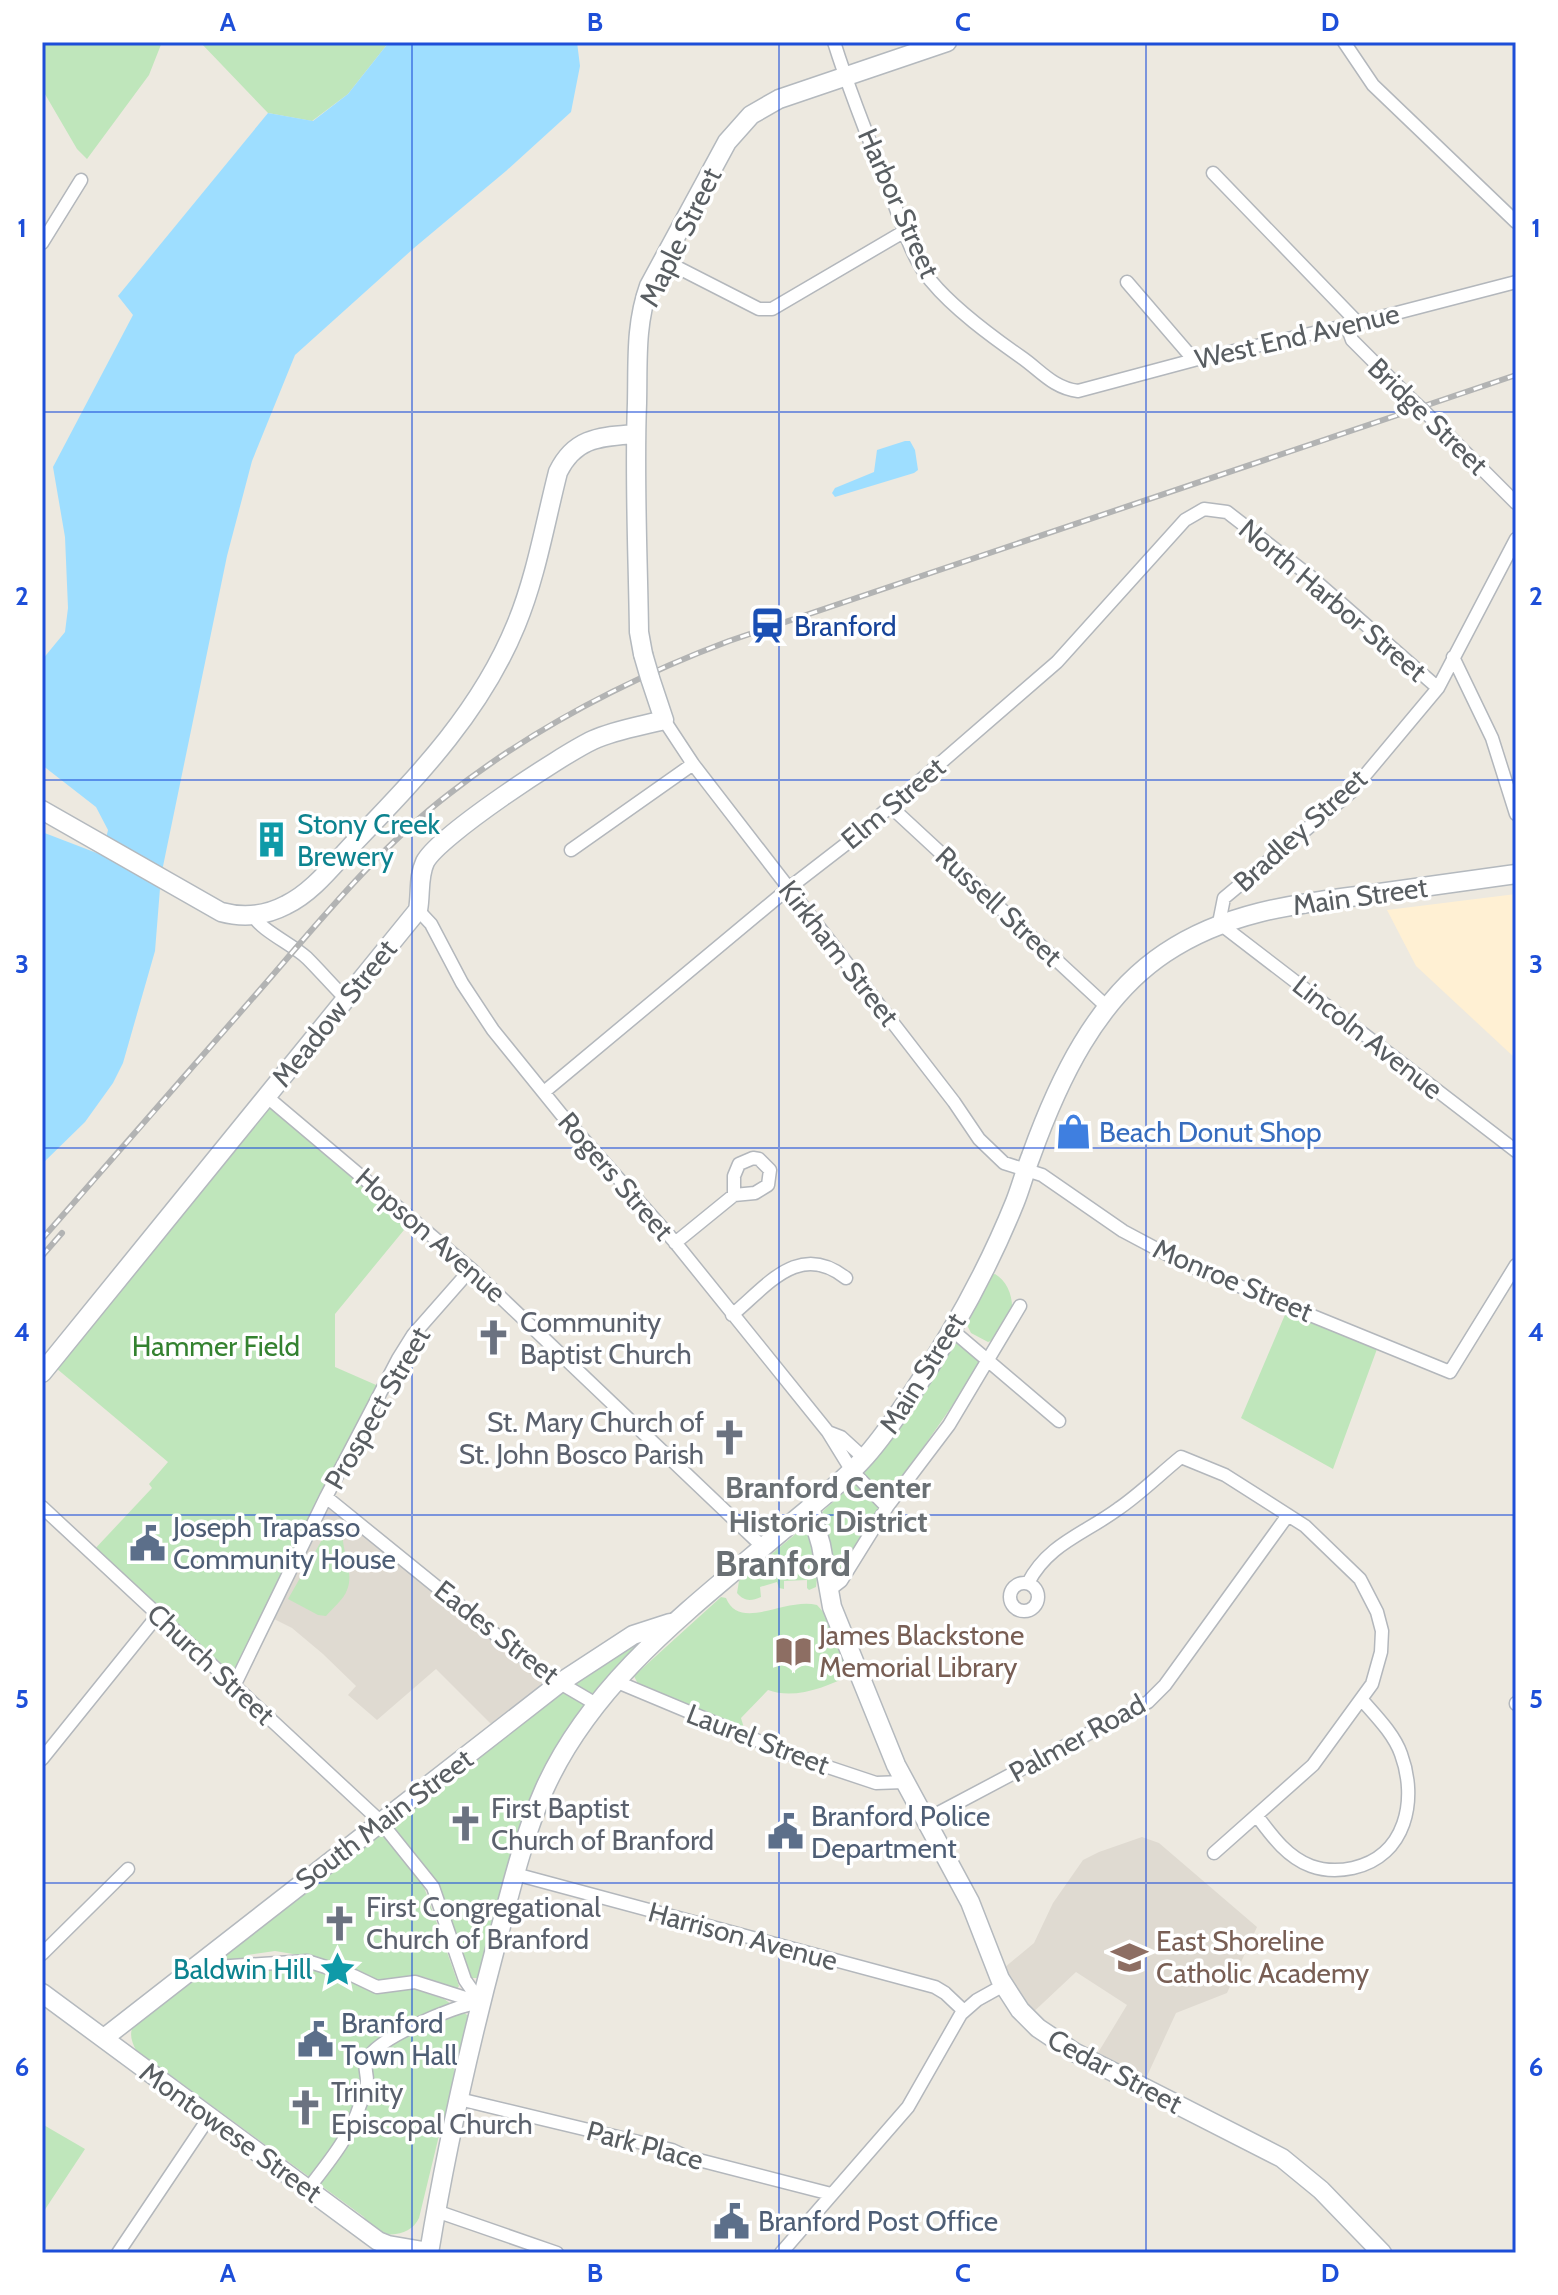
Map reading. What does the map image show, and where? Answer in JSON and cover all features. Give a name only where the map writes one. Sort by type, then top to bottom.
[{"type":"street","name":"Harbor Street","points":[[834,42],[905,231],[929,279],[947,298],[1049,380],[1068,390],[1078,391]]},
{"type":"street","name":"Maple Street","points":[[664,720],[639,632],[635,434],[640,318],[649,286],[727,142],[741,124],[769,104],[944,42]]},
{"type":"street","points":[[1344,42],[1373,85],[1516,222]]},
{"type":"street","name":"Bridge Street","points":[[1213,173],[1353,324],[1352,340],[1516,503]]},
{"type":"street","points":[[42,243],[81,180]]},
{"type":"street","points":[[663,260],[759,309],[772,309],[905,231]]},
{"type":"street","points":[[1127,282],[1194,360]]},
{"type":"street","name":"West End Avenue","points":[[1078,391],[1516,282]]},
{"type":"street","points":[[42,810],[221,912],[253,915],[288,905],[311,888],[450,739],[488,681],[516,625],[558,472],[565,459],[577,446],[587,441],[635,434]]},
{"type":"street","name":"Elm Street","points":[[544,1092],[891,807],[1057,662],[1185,520],[1204,509],[1227,512]]},
{"type":"street","name":"North Harbor Street","points":[[1227,512],[1311,577],[1438,688]]},
{"type":"street","name":"Bradley Street","points":[[1219,923],[1224,898],[1351,792],[1438,688],[1516,539]]},
{"type":"street","name":"North Harbor Street","points":[[1453,657],[1492,738],[1516,814]]},
{"type":"street","points":[[418,910],[426,860],[442,842],[471,819],[573,750],[597,738],[664,720]]},
{"type":"street","name":"Kirkham Street","points":[[664,720],[693,764],[954,1102],[979,1139],[1004,1163],[1025,1171]]},
{"type":"street","points":[[571,850],[693,764]]},
{"type":"street","name":"Russell Street","points":[[891,807],[1106,1006]]},
{"type":"street","name":"Main Street","points":[[429,2252],[459,2099],[515,1874],[545,1790],[565,1751],[615,1681],[677,1621],[858,1464],[913,1392],[952,1330],[1011,1211],[1025,1171],[1073,1063],[1106,1006],[1162,955],[1219,923],[1312,902],[1516,874]]},
{"type":"street","name":"Meadow Street","points":[[42,1373],[418,910]]},
{"type":"street","name":"Rogers Street","points":[[418,910],[431,924],[462,983],[493,1030],[675,1243],[828,1432],[841,1437],[887,1507]]},
{"type":"street","points":[[253,915],[262,928],[283,939],[307,958],[346,999]]},
{"type":"street","name":"Lincoln Avenue","points":[[1219,923],[1516,1151]]},
{"type":"street","name":"Hopson Avenue","points":[[266,1096],[471,1269],[763,1547]]},
{"type":"street","name":"Monroe Street","points":[[1025,1171],[1042,1175],[1123,1231],[1185,1264],[1450,1372],[1516,1265]]},
{"type":"street","points":[[675,1243],[734,1195]]},
{"type":"street","points":[[732,1315],[782,1272],[796,1265],[820,1263],[846,1278]]},
{"type":"street","name":"Prospect Street","points":[[234,1686],[326,1497],[413,1335],[471,1269]]},
{"type":"street","points":[[828,1591],[841,1581],[887,1507],[949,1425],[1020,1306]]},
{"type":"street","points":[[952,1330],[990,1359],[1059,1421]]},
{"type":"street","points":[[1028,1583],[1037,1565],[1051,1551],[1120,1509],[1181,1457],[1225,1475],[1288,1515],[1324,1543],[1360,1579],[1377,1612],[1382,1631],[1381,1652],[1372,1684],[1313,1765],[1214,1853]]},
{"type":"street","name":"Eades Street","points":[[326,1497],[543,1673],[596,1704]]},
{"type":"street","name":"Church Street","points":[[42,1507],[380,1821],[433,1887],[465,1980],[481,2003]]},
{"type":"street","name":"Cedar Street","points":[[810,1507],[821,1545],[833,1612],[904,1782],[970,1902],[1004,1985],[1027,2018],[1050,2038],[1282,2158],[1321,2190],[1382,2253]]},
{"type":"street","name":"Palmer Road","points":[[927,1819],[1148,1702],[1165,1685],[1288,1515]]},
{"type":"street","points":[[42,1759],[158,1615]]},
{"type":"street","name":"South Main Street","points":[[104,2038],[561,1682],[633,1635],[677,1621]]},
{"type":"street","name":"Laurel Street","points":[[615,1681],[792,1755],[876,1783],[904,1782]]},
{"type":"street","points":[[1257,1816],[1290,1853],[1311,1866],[1332,1871],[1373,1861],[1393,1845],[1404,1827],[1408,1804],[1402,1757],[1388,1731],[1362,1700]]},
{"type":"street","points":[[42,1954],[128,1869]]},
{"type":"street","name":"Harrison Avenue","points":[[515,1874],[935,1987],[964,2011]]},
{"type":"street","points":[[199,1963],[216,1967],[307,1961],[377,1987],[415,1982],[481,2003]]},
{"type":"street","points":[[781,2253],[908,2107],[964,2011],[1004,1985]]},
{"type":"street","name":"Montowese Street","points":[[42,1993],[382,2243],[429,2252]]},
{"type":"street","points":[[308,2189],[347,2135],[360,2106],[367,2081],[365,2064],[371,2053],[387,2041],[451,2009],[481,2003]]},
{"type":"street","name":"Park Place","points":[[459,2099],[672,2150],[687,2157],[831,2194]]},
{"type":"street","points":[[118,2253],[210,2116]]},
{"type":"street","points":[[436,2211],[557,2253]]},
{"type":"shaded area","points":[[1516,894],[1516,1059],[1416,966],[1387,910]]},
{"type":"shaded area","points":[[326,1497],[476,1617],[545,1686],[493,1726],[436,1669],[377,1720],[348,1695],[356,1686],[292,1628],[268,1616]]},
{"type":"shaded area","name":"East Shoreline Catholic Academy","points":[[1142,1837],[1159,1843],[1257,1927],[1227,1993],[1176,2013],[1142,2087],[1093,2061],[1127,2005],[1076,1972],[1027,2018],[998,1973],[1034,1943],[1053,1903],[1083,1860]]},
{"type":"green space","points":[[42,42],[162,42],[149,75],[87,159],[77,149],[42,89]]},
{"type":"green space","points":[[200,42],[389,42],[348,94],[312,121],[268,113]]},
{"type":"green space","name":"Hammer Field","points":[[266,1096],[413,1219],[335,1314],[335,1367],[383,1388],[234,1686],[92,1552],[152,1488],[149,1484],[168,1462],[50,1363]]},
{"type":"green space","points":[[995,1274],[1008,1289],[1012,1310],[993,1340],[988,1342],[971,1333],[967,1325],[991,1275]]},
{"type":"green space","points":[[1287,1310],[1377,1349],[1333,1469],[1241,1418]]},
{"type":"green space","points":[[959,1342],[979,1361],[975,1373],[890,1495],[881,1495],[864,1478],[865,1469],[954,1344]]},
{"type":"green space","points":[[857,1484],[877,1504],[879,1513],[836,1580],[821,1516],[852,1485]]},
{"type":"green space","points":[[331,1524],[343,1530],[349,1583],[343,1597],[326,1616],[288,1599]]},
{"type":"green space","points":[[798,1532],[810,1534],[818,1570],[816,1587],[809,1590],[807,1580],[784,1581],[784,1589],[779,1588],[777,1582],[760,1587],[761,1597],[754,1599],[745,1599],[737,1593],[739,1581]]},
{"type":"green space","points":[[721,1597],[726,1598],[733,1608],[753,1613],[791,1605],[817,1605],[825,1614],[850,1675],[821,1688],[799,1693],[768,1690],[741,1718],[744,1728],[638,1684],[634,1676]]},
{"type":"green space","points":[[642,1639],[642,1643],[602,1683],[574,1718],[546,1765],[516,1841],[503,1894],[498,1898],[481,1978],[470,1978],[443,1902],[390,1825],[563,1691]]},
{"type":"green space","points":[[375,1834],[382,1834],[424,1887],[459,1986],[457,1989],[424,1977],[406,1977],[379,1984],[317,1958],[275,1951],[247,1955],[242,1960],[219,1959]]},
{"type":"green space","points":[[304,1967],[345,1979],[374,1992],[414,1989],[444,1999],[470,2017],[419,2218],[400,2233],[375,2230],[364,2217],[136,2050],[133,2043],[131,2034],[134,2024],[195,1974]]},
{"type":"green space","points":[[42,2124],[85,2149],[42,2214]]},
{"type":"water","points":[[389,42],[577,42],[580,66],[571,112],[295,355],[252,461],[227,556],[161,876],[155,951],[123,1063],[113,1083],[85,1122],[42,1164],[42,832],[102,855],[108,830],[96,807],[42,765],[42,660],[65,632],[68,608],[65,537],[53,467],[133,315],[118,296],[268,113],[313,121],[348,94]]},
{"type":"water","points":[[910,441],[915,450],[918,470],[835,497],[832,493],[835,488],[874,472],[877,450]]},
{"type":"railway","points":[[42,1239],[375,860],[449,794],[549,726],[619,688],[729,641],[1516,375]]},
{"type":"railway","points":[[42,1256],[62,1233]]},
{"type":"place","name":"Branford","points":[[768,626]]},
{"type":"place","name":"Stony Creek Brewery","points":[[271,840]]},
{"type":"place","name":"Beach Donut Shop","points":[[1073,1132]]},
{"type":"place","name":"Community Baptist Church","points":[[494,1338]]},
{"type":"place","name":"St. Mary Church of St. John Bosco Parish","points":[[730,1438]]},
{"type":"place","name":"Joseph Trapasso Community House","points":[[147,1543]]},
{"type":"place","name":"James Blackstone Memorial Library","points":[[793,1651]]},
{"type":"place","name":"First Baptist Church of Branford","points":[[465,1824]]},
{"type":"place","name":"Branford Police Department","points":[[785,1832]]},
{"type":"place","name":"First Congregational Church of Branford","points":[[340,1923]]},
{"type":"place","name":"East Shoreline Catholic Academy","points":[[1130,1957]]},
{"type":"place","name":"Baldwin Hill","points":[[338,1969]]},
{"type":"place","name":"Branford Town Hall","points":[[315,2039]]},
{"type":"place","name":"Trinity Episcopal Church","points":[[305,2108]]},
{"type":"place","name":"Branford Post Office","points":[[732,2221]]},
{"type":"district","name":"Branford Center Historic District","points":[[828,1504]]},
{"type":"district","name":"Branford","points":[[783,1563]]}]
